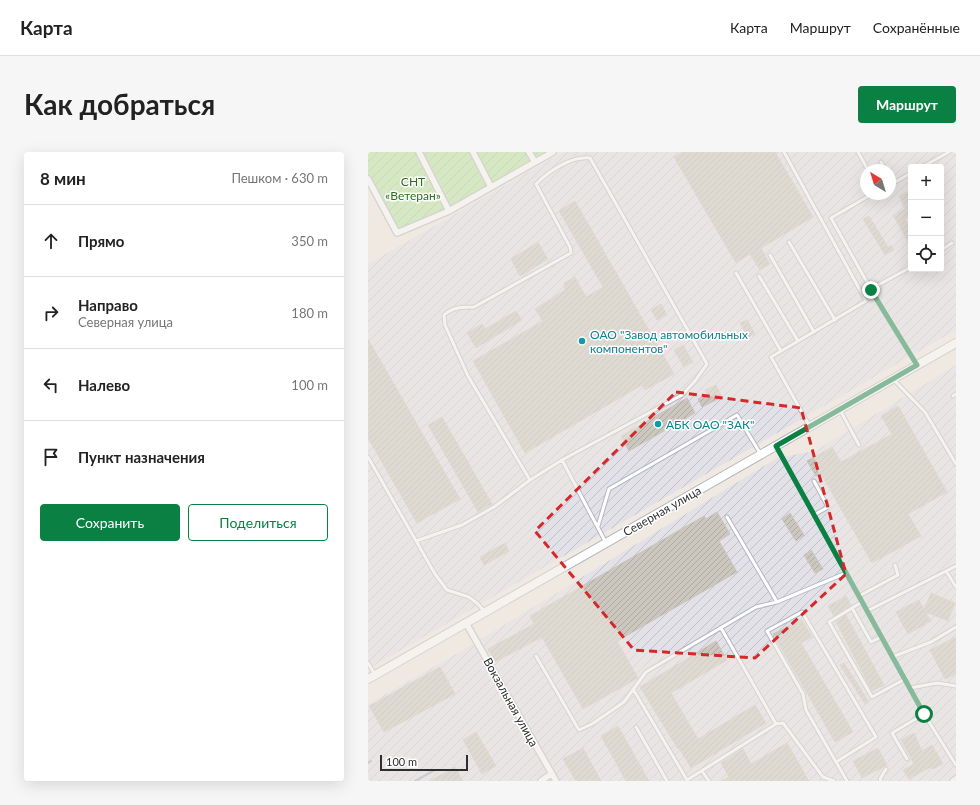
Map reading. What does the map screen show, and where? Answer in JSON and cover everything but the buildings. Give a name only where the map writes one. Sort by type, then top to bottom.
[{"type":"main road","name":"Северная улица","points":[[372,677],[956,343]]},
{"type":"street","points":[[419,152],[449,211]]},
{"type":"street","points":[[473,152],[491,187]]},
{"type":"street","points":[[529,152],[535,162]]},
{"type":"street","points":[[368,179],[397,233],[449,211],[553,152]]},
{"type":"street","name":"Вокзальная улица","points":[[466,623],[556,781]]},
{"type":"street","points":[[541,781],[552,774]]},
{"type":"lane","points":[[784,152],[866,301],[771,357],[810,427]]},
{"type":"lane","points":[[858,152],[865,164]]},
{"type":"lane","points":[[927,164],[949,152]]},
{"type":"lane","points":[[416,541],[462,525],[494,507],[530,480],[562,460],[682,395],[695,381],[707,364],[590,158],[580,157],[546,174],[536,184],[570,247],[571,253],[474,307],[462,306],[451,309],[444,315],[445,326],[468,376],[530,480]]},
{"type":"lane","points":[[896,182],[908,175]]},
{"type":"lane","points":[[862,200],[831,218],[871,290],[917,365]]},
{"type":"lane","points":[[789,242],[834,320]]},
{"type":"lane","points":[[944,248],[952,243]]},
{"type":"lane","points":[[770,255],[814,332]]},
{"type":"lane","points":[[871,290],[908,269]]},
{"type":"lane","points":[[736,273],[780,351]]},
{"type":"lane","points":[[759,276],[798,341]]},
{"type":"lane","points":[[893,379],[925,412],[956,464]]},
{"type":"lane","points":[[840,410],[859,445]]},
{"type":"lane","points":[[598,526],[609,489],[737,415],[761,455]]},
{"type":"lane","points":[[776,446],[924,714],[956,765]]},
{"type":"lane","points":[[368,457],[435,574],[447,590],[469,598],[478,604],[485,612]]},
{"type":"lane","points":[[562,460],[606,543]]},
{"type":"lane","points":[[814,481],[828,508],[814,515]]},
{"type":"lane","points":[[727,517],[777,602]]},
{"type":"lane","points":[[859,596],[898,575],[895,565]]},
{"type":"lane","points":[[867,611],[956,566]]},
{"type":"lane","points":[[946,571],[956,587]]},
{"type":"lane","points":[[536,656],[578,730],[592,724],[624,702],[646,672],[756,607],[777,602],[846,573]]},
{"type":"lane","points":[[862,602],[829,622],[872,697],[905,679]]},
{"type":"lane","points":[[852,608],[871,642],[881,637]]},
{"type":"lane","points":[[836,762],[876,737],[802,612],[767,631],[803,694],[806,710],[836,762],[847,781]]},
{"type":"lane","points":[[892,657],[931,642],[956,627]]},
{"type":"lane","points":[[721,628],[776,724]]},
{"type":"lane","points":[[368,663],[372,677]]},
{"type":"lane","points":[[910,688],[937,683],[956,686]]},
{"type":"lane","points":[[633,689],[687,780],[776,724],[783,723],[823,777],[832,781]]},
{"type":"lane","points":[[908,759],[892,732],[924,714]]},
{"type":"lane","points":[[636,727],[666,781]]},
{"type":"lane","points":[[881,781],[880,778],[886,769]]},
{"type":"lane","points":[[702,771],[709,781]]},
{"type":"highlighted area","points":[[676,392],[801,408],[846,574],[755,658],[634,650],[535,531]]},
{"type":"shaded area","points":[[563,152],[956,152],[956,330],[368,669],[368,264]]},
{"type":"shaded area","points":[[956,365],[956,781],[368,781],[368,704],[463,650],[777,458],[815,451]]},
{"type":"green space","name":"СНТ «Ветеран»","points":[[368,152],[555,152],[449,211],[397,233],[368,179]]},
{"type":"railway","points":[[415,781],[435,770]]},
{"type":"place","name":"ОАО \"Завод автомобильных компонентов\"","points":[[582,341]]},
{"type":"place","name":"АБК ОАО \"ЗАК\"","points":[[658,424]]},
{"type":"route","points":[[871,290],[917,365],[776,446],[924,714]]}]
